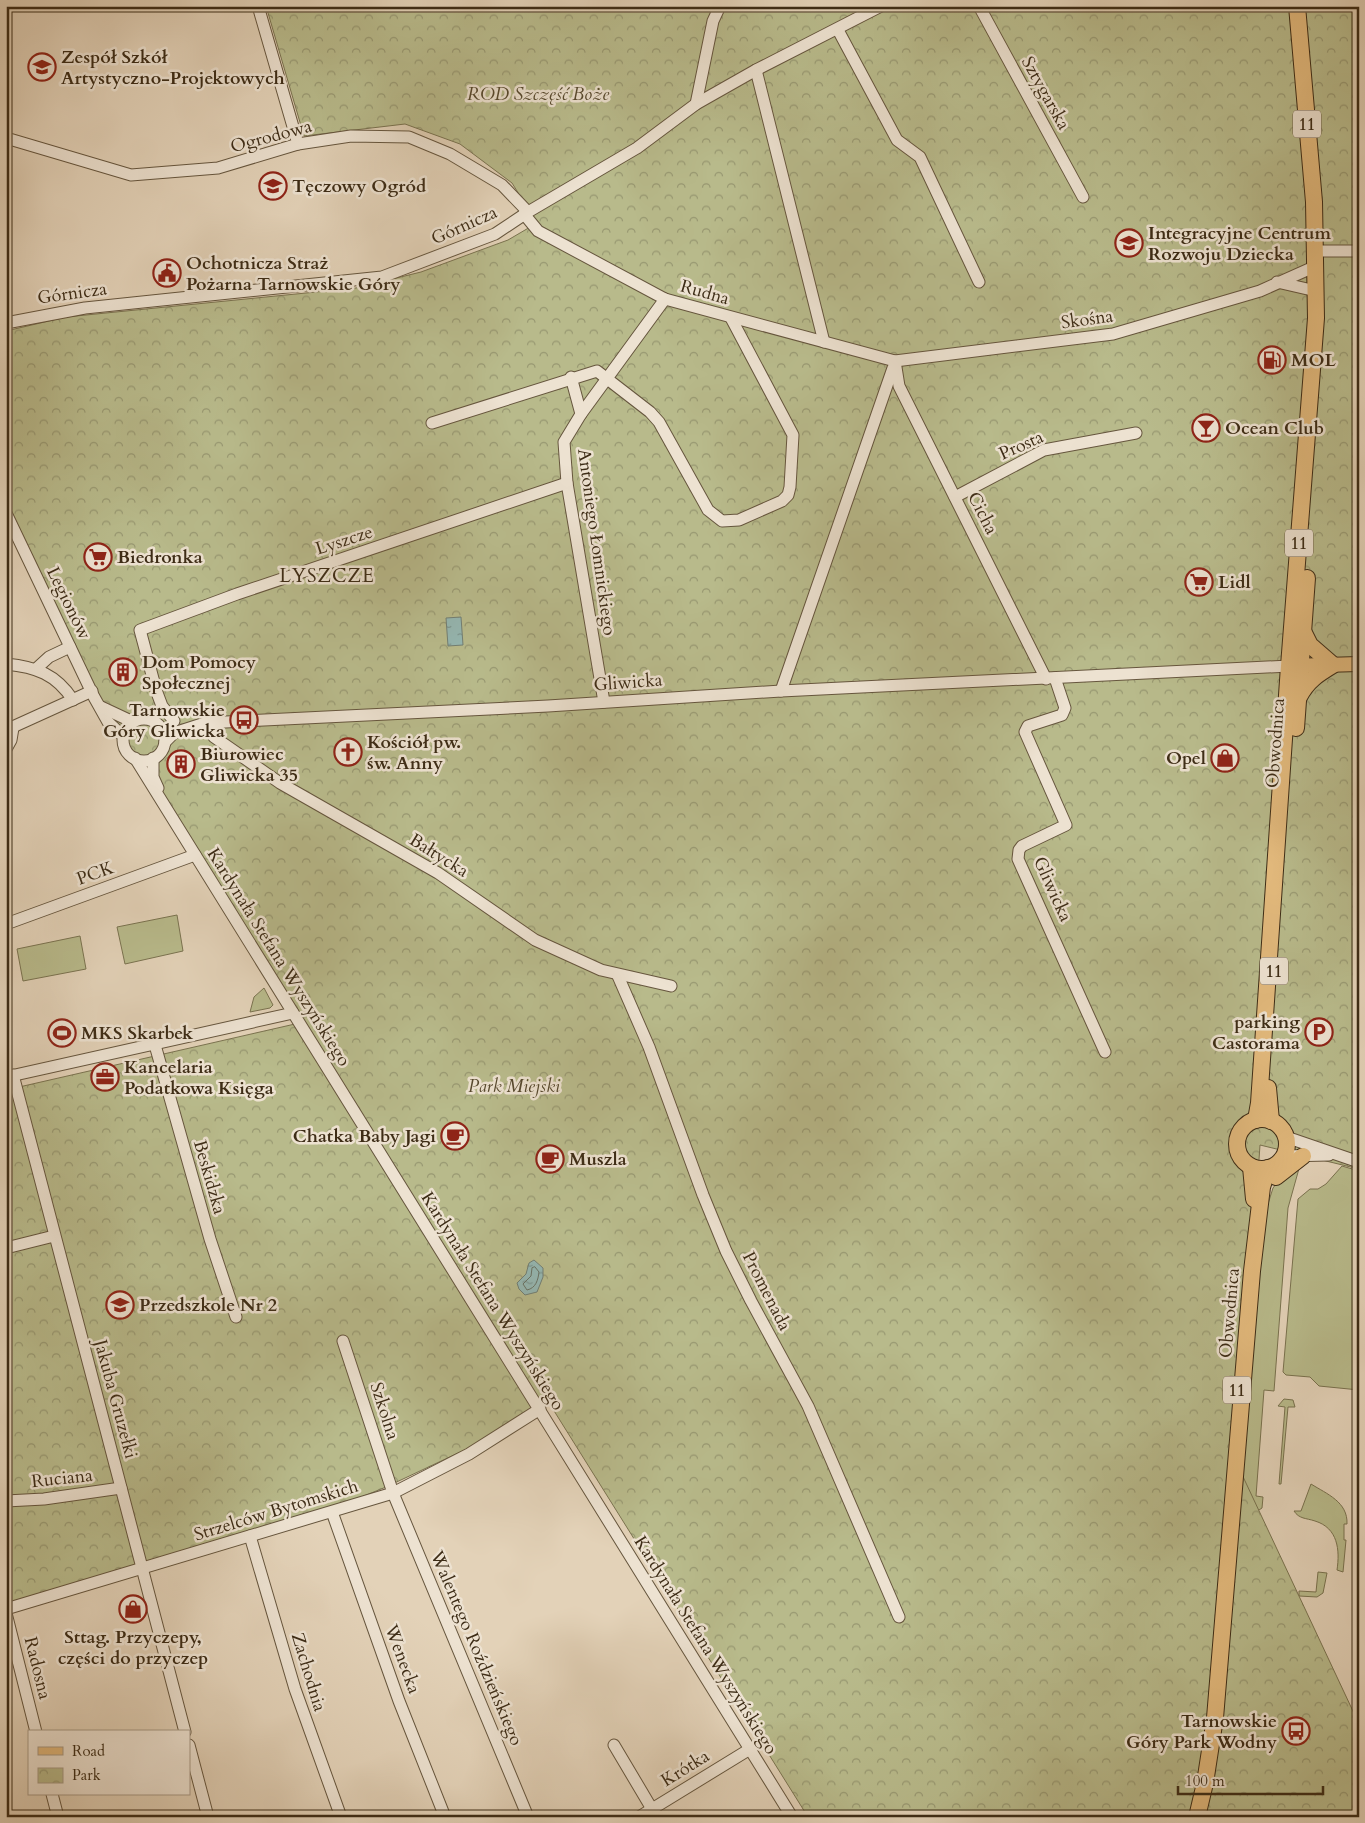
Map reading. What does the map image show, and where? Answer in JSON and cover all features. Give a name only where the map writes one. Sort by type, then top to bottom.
[{"type":"highway","name":"Obwodnica","points":[[1263,1120],[1259,1104],[1295,666],[1316,291],[1313,193],[1297,6]]},
{"type":"highway","name":"Obwodnica","points":[[1263,1120],[1280,896],[1288,838],[1298,700],[1295,666],[1304,633],[1314,478],[1313,366]]},
{"type":"highway","points":[[1298,700],[1305,686],[1316,675],[1333,665],[1310,646],[1304,633]]},
{"type":"highway","points":[[1263,1120],[1281,1128],[1286,1138],[1287,1147],[1284,1156],[1276,1164],[1268,1168],[1251,1167],[1239,1156],[1237,1141],[1242,1128],[1263,1120]]},
{"type":"highway","points":[[1260,1208],[1272,1181],[1281,1171],[1303,1156]]},
{"type":"highway","name":"Obwodnica","points":[[1223,1613],[1221,1600],[1227,1516],[1249,1235],[1254,1198],[1251,1167]]},
{"type":"highway","name":"Obwodnica","points":[[1197,1817],[1211,1751],[1234,1504],[1252,1271],[1262,1187],[1268,1168]]},
{"type":"main road","name":"Gliwicka","points":[[1295,666],[1359,664]]},
{"type":"street","points":[[258,6],[298,144]]},
{"type":"street","points":[[696,104],[713,20],[720,6]]},
{"type":"street","name":"Górnicza","points":[[6,323],[85,308],[382,277],[496,234],[526,213],[636,148],[696,104],[756,70],[838,30],[881,6]]},
{"type":"street","name":"Sztygarska","points":[[979,6],[1083,197]]},
{"type":"street","points":[[838,30],[897,140],[920,156],[979,282]]},
{"type":"street","points":[[756,70],[824,342]]},
{"type":"street","name":"Ogrodowa","points":[[6,138],[131,176],[218,168],[298,144],[351,136],[409,137],[450,154],[502,185],[526,213]]},
{"type":"street","name":"Rudna","points":[[526,213],[538,231],[665,299],[895,361]]},
{"type":"street","name":"Skośna","points":[[895,361],[1113,334],[1260,291],[1316,259],[1359,251]]},
{"type":"street","points":[[1277,282],[1316,291]]},
{"type":"street","name":"Antoniego Łomnickiego","points":[[604,702],[567,483],[564,442],[581,414],[665,299]]},
{"type":"street","points":[[432,423],[596,370],[650,412],[659,422],[698,495],[717,518],[729,522],[738,520],[786,498],[790,487],[793,434],[732,318]]},
{"type":"street","points":[[781,691],[826,558],[890,383],[895,361]]},
{"type":"street","name":"Cicha","points":[[895,361],[899,386],[1050,679]]},
{"type":"street","points":[[571,377],[581,414]]},
{"type":"street","name":"Prosta","points":[[955,497],[1044,450],[1136,433]]},
{"type":"street","name":"Lyszcze","points":[[174,721],[162,706],[156,690],[140,630],[237,594],[567,483]]},
{"type":"street","name":"Legionów","points":[[6,514],[108,722],[123,736]]},
{"type":"street","points":[[37,668],[49,658],[70,647]]},
{"type":"street","points":[[6,664],[37,668],[63,685],[73,700]]},
{"type":"street","name":"Gliwicka","points":[[165,742],[174,733],[205,723],[781,691],[1295,666]]},
{"type":"street","name":"Gliwicka","points":[[1050,679],[1065,708],[1065,712],[1062,715],[1028,726],[1025,732],[1066,825],[1022,846],[1018,850],[1018,859],[1105,1052]]},
{"type":"street","points":[[6,749],[11,740],[10,729],[92,691]]},
{"type":"street","points":[[101,708],[133,722]]},
{"type":"street","points":[[146,719],[158,724],[165,742],[160,753],[153,758],[144,760],[135,758],[128,752],[123,736],[125,730],[133,722],[146,719]]},
{"type":"street","name":"Gliwicka","points":[[158,724],[193,720],[205,723]]},
{"type":"street","name":"Bałtycka","points":[[205,723],[214,737],[292,790],[438,873],[535,940],[562,954],[618,976],[671,986]]},
{"type":"street","name":"Kardynała Stefana Wyszyńskiego","points":[[135,758],[153,790],[164,803]]},
{"type":"street","name":"Kardynała Stefana Wyszyńskiego","points":[[153,758],[153,777],[164,803],[792,1817]]},
{"type":"street","name":"PCK","points":[[6,924],[195,854]]},
{"type":"street","name":"Promenada","points":[[618,976],[649,1047],[696,1176],[726,1250],[751,1301],[808,1406],[900,1617]]},
{"type":"street","points":[[10,1076],[293,1013]]},
{"type":"street","name":"Beskidzka","points":[[155,1044],[210,1239],[236,1317]]},
{"type":"street","name":"Jakuba Gruzełki","points":[[10,1076],[143,1568],[184,1730]]},
{"type":"street","points":[[1286,1138],[1359,1162]]},
{"type":"street","points":[[1284,1156],[1335,1155]]},
{"type":"street","points":[[6,1248],[54,1236]]},
{"type":"street","name":"Szkolna","points":[[343,1341],[393,1493]]},
{"type":"street","name":"Strzelców Bytomskich","points":[[6,1610],[393,1493],[469,1454],[540,1409]]},
{"type":"street","name":"Ruciana","points":[[6,1500],[44,1498],[121,1488]]},
{"type":"street","name":"Walentego Roździeńskiego","points":[[393,1493],[528,1817]]},
{"type":"street","name":"Wenecka","points":[[332,1512],[399,1701],[445,1817]]},
{"type":"street","name":"Zachodnia","points":[[250,1536],[295,1689],[341,1817]]},
{"type":"street","name":"Radosna","points":[[6,1613],[35,1730]]},
{"type":"street","points":[[614,1745],[652,1809]]},
{"type":"street","points":[[190,1749],[208,1817]]},
{"type":"street","name":"Krótka","points":[[639,1817],[750,1749]]},
{"type":"street","points":[[53,1796],[58,1817]]},
{"type":"green space","points":[[266,6],[1359,6],[1359,1169],[1260,1145],[1238,1466],[1359,1724],[1359,1817],[808,1817],[546,1398],[473,1446],[386,1487],[307,1519],[6,1606],[6,1090],[295,1024],[88,692],[6,523],[6,331],[66,317],[356,288],[421,272],[508,240],[537,223],[512,183],[460,144],[405,124],[304,136]]},
{"type":"green space","points":[[177,915],[183,951],[125,964],[117,927]]},
{"type":"green space","points":[[80,936],[86,969],[23,981],[17,949]]},
{"type":"green space","points":[[264,988],[273,1005],[270,1008],[250,1012],[254,997]]},
{"type":"green space","points":[[1300,1165],[1288,1208],[1274,1391],[1264,1390],[1256,1496],[1263,1497],[1262,1508],[1256,1512],[1238,1491],[1255,1300],[1267,1207],[1273,1188],[1278,1181]]},
{"type":"green space","points":[[1342,1166],[1359,1171],[1359,1390],[1319,1386],[1310,1377],[1286,1375],[1283,1372],[1298,1199],[1310,1189],[1318,1189],[1326,1184]]},
{"type":"green space","points":[[1284,1399],[1293,1400],[1295,1407],[1288,1407],[1281,1484],[1279,1484],[1285,1407],[1278,1406]]},
{"type":"green space","points":[[1311,1484],[1330,1495],[1344,1510],[1347,1524],[1344,1524],[1344,1540],[1346,1540],[1343,1572],[1337,1570],[1338,1555],[1336,1541],[1329,1529],[1323,1524],[1300,1517],[1294,1511],[1301,1511]]},
{"type":"green space","points":[[1318,1572],[1327,1573],[1323,1593],[1317,1597],[1299,1596],[1299,1591],[1316,1592]]},
{"type":"water","points":[[461,617],[463,645],[448,646],[446,618]]},
{"type":"water","points":[[534,1260],[543,1268],[543,1277],[537,1292],[525,1295],[519,1289],[517,1283],[526,1274],[529,1263]]},
{"type":"place","name":"Zespół Szkół Artystyczno-Projektowych","points":[[42,67]]},
{"type":"place","name":"Tęczowy Ogród","points":[[273,186]]},
{"type":"place","name":"Integracyjne Centrum Rozwoju Dziecka","points":[[1129,243]]},
{"type":"place","name":"Ochotnicza Straż Pożarna Tarnowskie Góry","points":[[167,273]]},
{"type":"place","name":"MOL","points":[[1272,360]]},
{"type":"place","name":"Ocean Club","points":[[1206,428]]},
{"type":"place","name":"Biedronka","points":[[98,557]]},
{"type":"place","name":"Lidl","points":[[1199,582]]},
{"type":"place","name":"Dom Pomocy Społecznej","points":[[123,672]]},
{"type":"place","name":"Tarnowskie Góry Gliwicka","points":[[244,720]]},
{"type":"place","name":"Kościół pw. św. Anny","points":[[348,752]]},
{"type":"place","name":"Opel","points":[[1225,758]]},
{"type":"place","name":"Biurowiec Gliwicka 35","points":[[181,764]]},
{"type":"place","name":"parking Castorama","points":[[1319,1032]]},
{"type":"place","name":"MKS Skarbek","points":[[62,1033]]},
{"type":"place","name":"Kancelaria Podatkowa Księga","points":[[105,1077]]},
{"type":"place","name":"Chatka Baby Jagi","points":[[455,1136]]},
{"type":"place","name":"Muszla","points":[[550,1159]]},
{"type":"place","name":"Przedszkole Nr 2","points":[[120,1305]]},
{"type":"place","name":"Sttag. Przyczepy, części do przyczep","points":[[133,1609]]},
{"type":"place","name":"Tarnowskie Góry Park Wodny","points":[[1296,1731]]},
{"type":"district","name":"LYSZCZE","points":[[327,575]]},
{"type":"park label","name":"ROD Szczęść Boże","points":[[538,94]]},
{"type":"park label","name":"Park Miejski","points":[[514,1086]]}]
